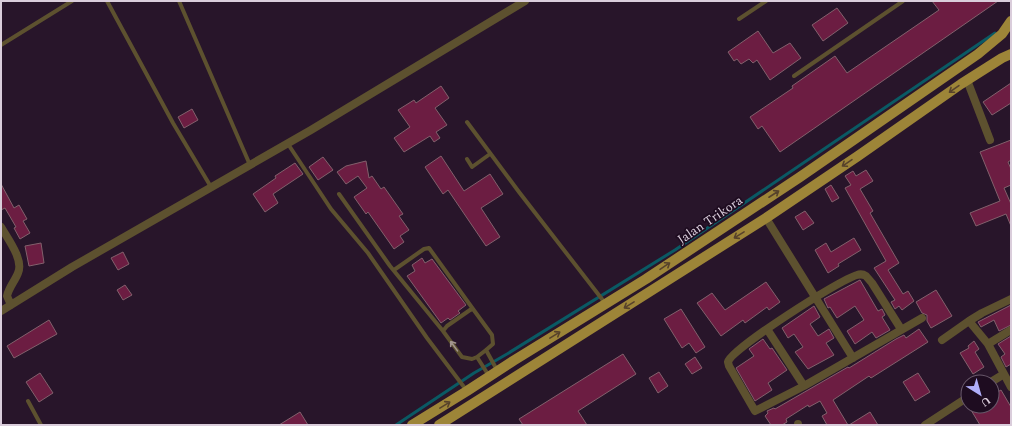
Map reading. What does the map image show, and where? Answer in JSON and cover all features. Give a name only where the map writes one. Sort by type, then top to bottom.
[{"type":"main road","name":"Jalan Trikora","points":[[417,424],[794,181],[923,93],[993,42],[1002,34],[1011,21]]},
{"type":"main road","name":"Jalan Trikora","points":[[440,425],[766,218],[967,80],[1011,54]]},
{"type":"street","points":[[1,311],[72,267],[288,144],[525,1]]},
{"type":"street","points":[[967,80],[990,140]]},
{"type":"street","points":[[766,218],[853,358]]},
{"type":"street","points":[[1,227],[19,261],[19,270],[8,291],[11,304]]},
{"type":"street","points":[[901,329],[872,283],[866,276],[858,274],[848,278],[816,297],[767,329],[732,355],[728,362],[755,411],[804,386],[922,318]]},
{"type":"street","points":[[942,340],[982,313],[1011,299]]},
{"type":"street","points":[[969,321],[988,344],[1011,387]]},
{"type":"street","points":[[767,329],[804,386]]},
{"type":"street","points":[[988,344],[1011,330]]},
{"type":"street","points":[[1000,376],[1004,374]]},
{"type":"street","points":[[925,425],[960,402]]},
{"type":"lane","points":[[1,45],[72,1]]},
{"type":"lane","points":[[107,1],[173,123],[211,187]]},
{"type":"lane","points":[[179,1],[250,165]]},
{"type":"lane","points":[[739,19],[766,1]]},
{"type":"lane","points":[[794,76],[903,1]]},
{"type":"lane","points":[[467,122],[605,303]]},
{"type":"lane","points":[[288,144],[332,209],[368,253],[422,332],[467,391]]},
{"type":"lane","points":[[467,160],[472,167],[490,154]]},
{"type":"lane","points":[[338,194],[394,270],[462,357],[472,359],[477,357],[492,344],[492,335],[429,248],[424,249],[394,270]]},
{"type":"lane","points":[[443,331],[447,326],[473,309]]},
{"type":"lane","points":[[486,350],[494,373]]},
{"type":"lane","points":[[477,357],[494,373]]},
{"type":"lane","points":[[28,401],[41,425]]},
{"type":"building","points":[[932,1],[998,1],[780,152],[762,126],[758,129],[750,117],[793,88],[792,86],[835,56],[847,73],[939,10]]},
{"type":"building","points":[[837,8],[848,23],[823,41],[812,25]]},
{"type":"building","points":[[758,31],[773,53],[790,43],[801,58],[770,80],[757,60],[753,63],[749,59],[741,64],[737,59],[734,61],[728,52]]},
{"type":"building","points":[[1011,83],[1011,103],[992,115],[983,102]]},
{"type":"building","points":[[441,86],[449,98],[435,108],[447,125],[436,132],[440,138],[434,142],[430,136],[404,152],[394,138],[410,127],[398,110],[414,100],[416,103]]},
{"type":"building","points":[[192,109],[198,120],[184,128],[178,117]]},
{"type":"building","points":[[1011,140],[1011,160],[1008,162],[1011,169],[1011,185],[1004,188],[1011,204],[1011,226],[1006,214],[976,226],[970,213],[1000,201],[980,152]]},
{"type":"building","points":[[441,156],[464,191],[490,174],[503,194],[481,208],[500,237],[486,246],[448,190],[443,194],[425,167]]},
{"type":"building","points":[[323,157],[333,170],[318,180],[309,167]]},
{"type":"building","points":[[366,161],[369,178],[372,176],[381,189],[384,187],[403,214],[399,216],[409,230],[400,236],[404,242],[394,249],[368,212],[366,214],[354,197],[367,188],[358,176],[346,184],[337,172],[346,166]]},
{"type":"building","points":[[295,163],[303,174],[273,194],[278,203],[265,212],[253,194],[276,178],[275,176]]},
{"type":"building","points":[[866,170],[873,181],[860,189],[873,211],[870,213],[899,263],[888,270],[903,294],[908,291],[914,301],[902,310],[899,306],[895,309],[891,302],[895,300],[874,268],[886,261],[845,188],[851,185],[845,176],[853,171],[856,176]]},
{"type":"building","points":[[1,184],[14,208],[19,205],[27,219],[23,221],[30,233],[20,239],[14,228],[16,227],[5,208],[1,210]]},
{"type":"building","points":[[831,185],[839,198],[832,202],[825,189]]},
{"type":"building","points":[[805,211],[814,223],[803,230],[795,217]]},
{"type":"building","points":[[854,238],[861,250],[838,264],[839,266],[828,273],[815,250],[826,243],[831,252]]},
{"type":"building","points":[[41,243],[44,263],[29,266],[25,246]]},
{"type":"building","points":[[123,252],[129,264],[118,270],[111,258]]},
{"type":"building","points":[[422,258],[425,263],[432,259],[466,305],[458,311],[460,313],[450,320],[448,318],[441,323],[407,276],[415,271],[412,265]]},
{"type":"building","points":[[860,280],[878,311],[882,309],[885,315],[882,317],[890,330],[876,338],[872,332],[855,344],[847,331],[864,320],[855,306],[837,318],[830,307],[828,308],[824,299]]},
{"type":"building","points":[[766,282],[780,302],[769,310],[767,307],[745,323],[743,320],[721,336],[697,303],[712,293],[725,310]]},
{"type":"building","points":[[125,285],[132,295],[123,300],[117,290]]},
{"type":"building","points":[[936,290],[952,316],[931,328],[927,321],[927,315],[922,313],[916,302]]},
{"type":"building","points":[[1011,305],[1011,325],[999,331],[994,320],[981,327],[978,322]]},
{"type":"building","points":[[814,306],[820,317],[810,324],[818,336],[829,329],[834,338],[826,343],[834,355],[808,369],[795,352],[803,347],[794,334],[788,338],[782,328]]},
{"type":"building","points":[[681,309],[705,347],[696,353],[689,343],[682,348],[664,319]]},
{"type":"building","points":[[49,320],[57,334],[14,358],[7,346]]},
{"type":"building","points":[[919,329],[928,342],[871,378],[869,376],[833,400],[848,425],[827,425],[822,416],[827,413],[820,401],[809,407],[808,405],[786,419],[787,422],[782,425],[771,425],[765,416],[768,413],[767,411],[774,408],[775,409],[848,367],[849,368],[896,339],[904,335],[906,338]]},
{"type":"building","points":[[1011,336],[1011,364],[1006,367],[1001,357],[1005,354],[998,344]]},
{"type":"building","points":[[763,339],[770,349],[772,348],[787,370],[768,383],[772,390],[755,401],[736,368],[754,356],[749,349]]},
{"type":"building","points":[[974,341],[979,349],[975,352],[984,367],[973,374],[960,353],[969,348],[968,346]]},
{"type":"building","points":[[623,354],[636,374],[578,411],[587,425],[523,425],[519,419]]},
{"type":"building","points":[[695,357],[702,368],[692,374],[685,364]]},
{"type":"building","points":[[659,372],[668,386],[658,393],[649,378]]},
{"type":"building","points":[[40,373],[53,393],[39,402],[26,382]]},
{"type":"building","points":[[918,373],[930,392],[915,401],[903,382]]},
{"type":"building","points":[[1000,391],[1011,407],[1011,425],[980,425],[973,414],[1000,414]]},
{"type":"building","points":[[300,412],[308,425],[279,425]]},
{"type":"building","points":[[870,412],[878,425],[849,425]]},
{"type":"waterway","points":[[396,425],[474,373],[675,250],[995,33]]}]
